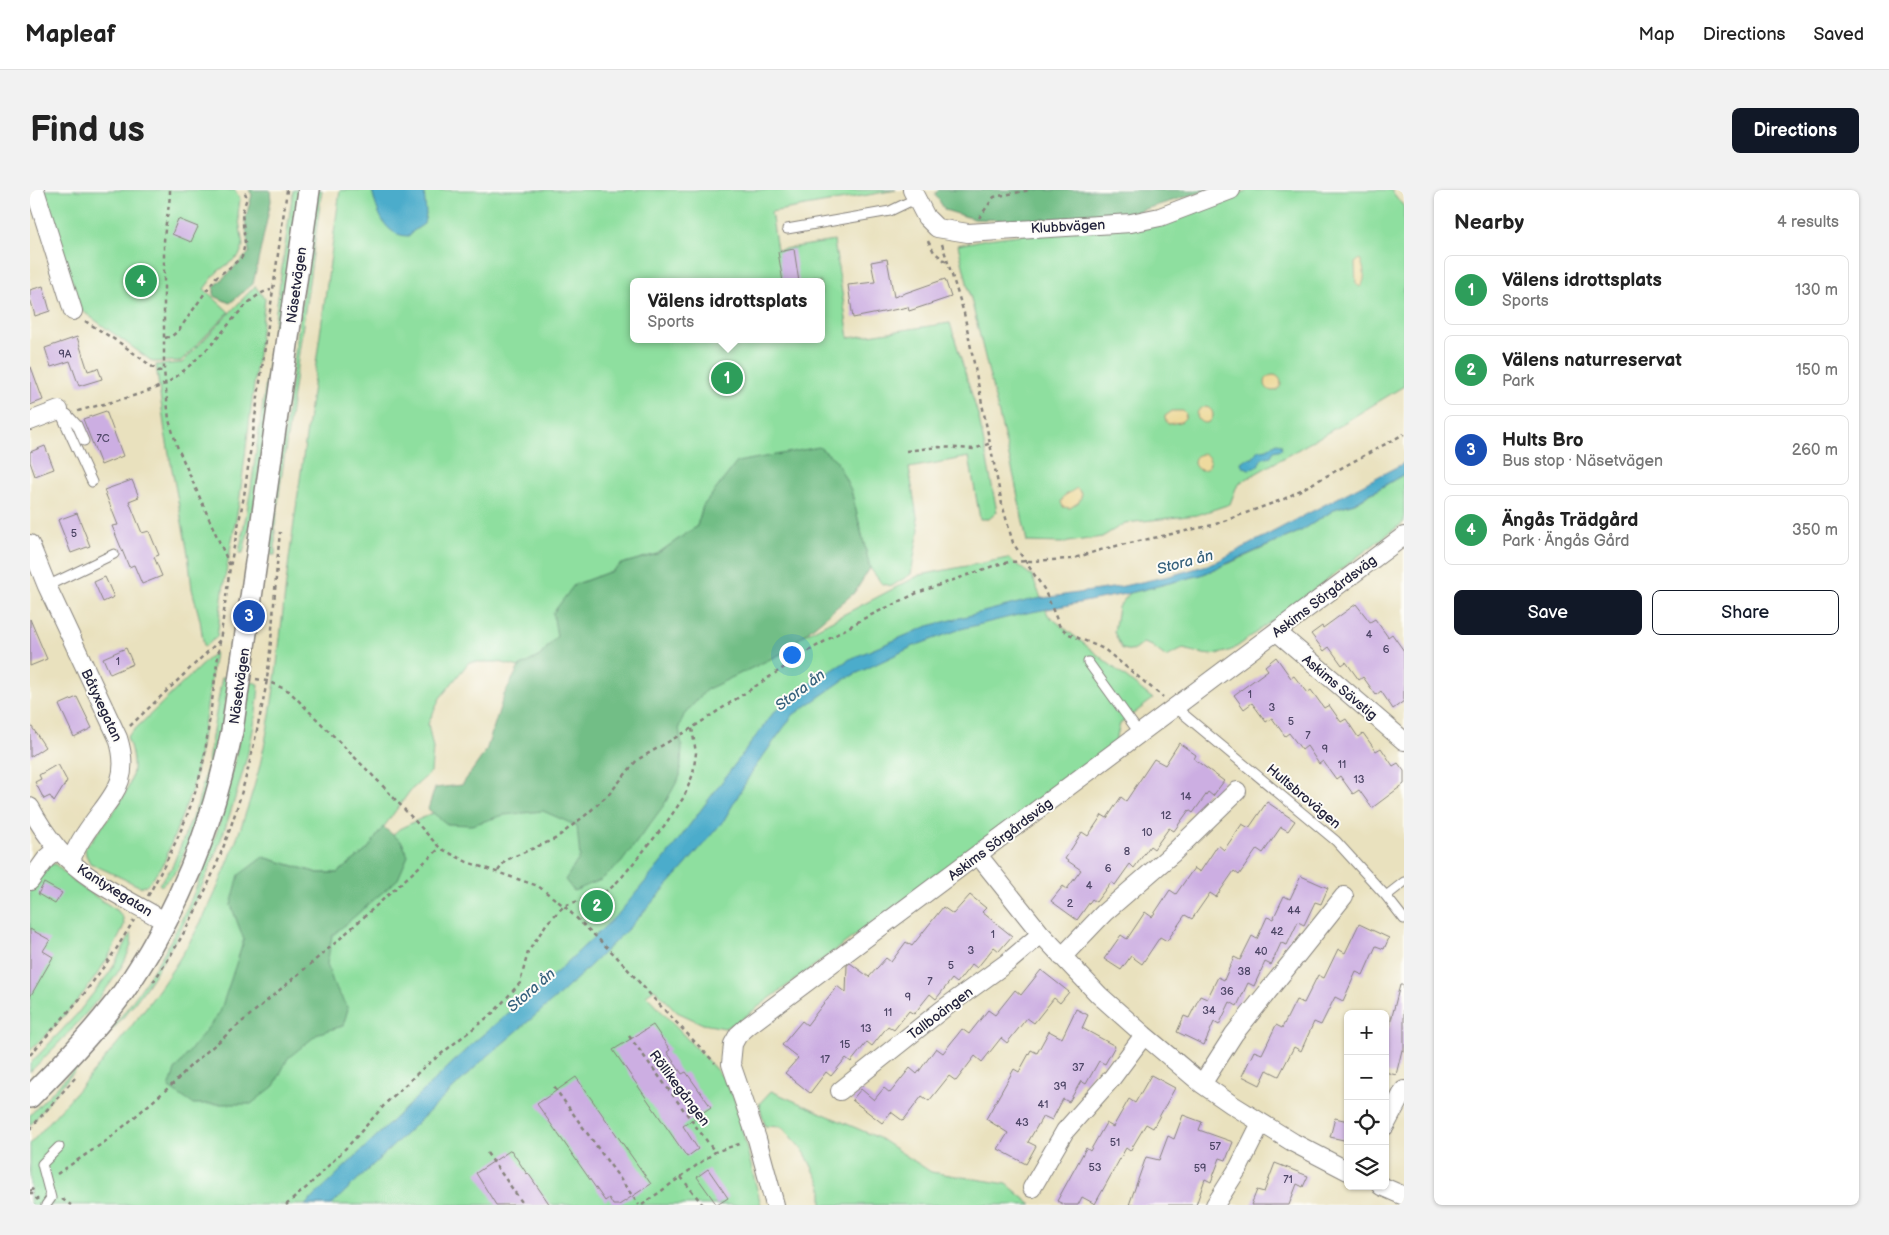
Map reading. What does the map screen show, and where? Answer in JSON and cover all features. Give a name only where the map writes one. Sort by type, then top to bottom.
[{"type":"street","points":[[35,190],[73,311]]},
{"type":"street","name":"Näsetvägen","points":[[30,1097],[63,1064],[113,1006],[141,964],[166,922],[192,868],[209,824],[222,780],[232,731],[309,190]]},
{"type":"street","name":"Klubbvägen","points":[[937,228],[968,233],[1131,223],[1160,217],[1231,190]]},
{"type":"street","points":[[914,194],[926,217],[937,228]]},
{"type":"street","points":[[30,421],[63,413]]},
{"type":"street","name":"Askims Sörgårdsväg","points":[[775,1205],[758,1140],[731,1064],[733,1044],[738,1035],[1404,536]]},
{"type":"street","name":"Båtyxegatan","points":[[30,544],[47,586],[118,738],[123,753],[122,780],[113,796],[84,835],[64,855],[41,865],[30,881]]},
{"type":"street","name":"Askims Sävstig","points":[[1277,632],[1404,741]]},
{"type":"street","points":[[1062,957],[1104,913],[1172,854],[1237,790]]},
{"type":"street","name":"Kantyxegatan","points":[[30,807],[41,827],[64,855],[104,886],[166,922]]},
{"type":"street","points":[[978,855],[1041,934],[1062,957],[1099,995],[1144,1035],[1202,1084],[1294,1143],[1344,1168]]},
{"type":"street","points":[[1202,1084],[1234,1034],[1344,896]]},
{"type":"street","name":"Tallboängen","points":[[840,1091],[943,1009],[1008,962],[1041,934]]},
{"type":"street","points":[[1032,1188],[1065,1131],[1111,1080],[1144,1035]]},
{"type":"street","points":[[1389,1118],[1404,1090]]},
{"type":"street","points":[[1215,1205],[1239,1167],[1261,1123]]},
{"type":"lane","points":[[787,229],[890,211],[914,194]]},
{"type":"lane","points":[[63,413],[77,425],[84,441]]},
{"type":"lane","points":[[63,413],[92,482]]},
{"type":"lane","points":[[47,586],[114,554]]},
{"type":"lane","points":[[1088,662],[1140,734]]},
{"type":"lane","name":"Hultsbrovägen","points":[[1175,707],[1336,841],[1386,896],[1404,919]]},
{"type":"lane","points":[[1386,896],[1404,882]]},
{"type":"lane","points":[[46,1205],[51,1198],[42,1164],[59,1147]]},
{"type":"path","points":[[170,190],[164,235],[164,370],[169,420],[177,446],[230,567]]},
{"type":"path","points":[[164,338],[175,334],[216,277],[242,257],[246,243],[242,213],[247,198],[244,190]]},
{"type":"path","points":[[30,1055],[84,994],[116,951],[142,907],[176,841],[192,807],[200,783],[230,567],[244,496],[287,190]]},
{"type":"path","points":[[968,233],[994,197],[1030,190]]},
{"type":"path","points":[[937,228],[954,275],[964,313],[1002,504],[1013,543],[1044,590],[1060,626],[1069,634],[1104,649],[1175,707]]},
{"type":"path","points":[[63,413],[147,390],[173,379],[211,345],[249,303],[266,291],[272,290]]},
{"type":"path","points":[[73,311],[91,326],[120,343],[146,364],[158,371],[164,370]]},
{"type":"path","points":[[498,872],[506,860],[555,839],[587,814],[610,793],[637,760],[692,728],[863,618],[917,593],[1003,563],[1071,558],[1107,548],[1212,525],[1284,499],[1404,434]]},
{"type":"path","points":[[906,450],[939,447],[974,449],[991,443]]},
{"type":"path","points":[[118,738],[221,639]]},
{"type":"path","points":[[267,681],[289,691],[381,784],[440,848],[466,862],[538,886],[564,906],[616,956],[655,1000],[717,1064],[731,1064]]},
{"type":"path","points":[[286,1205],[349,1145],[401,1088],[494,1012],[520,982],[528,952],[547,923],[564,906],[609,890],[622,877],[664,826],[684,797],[693,774],[696,753],[692,728]]},
{"type":"path","points":[[30,1191],[109,1139],[174,1083],[191,1065],[334,944],[440,848]]},
{"type":"path","name":"Röllikegången","points":[[629,1036],[715,1152]]},
{"type":"path","points":[[554,1086],[640,1205],[715,1152],[758,1140]]},
{"type":"path","points":[[487,1153],[524,1205]]},
{"type":"path","points":[[681,1177],[703,1205]]},
{"type":"green space","points":[[43,190],[235,190],[240,199],[238,214],[243,246],[239,256],[217,272],[204,289],[229,312],[181,361],[153,362],[81,310]]},
{"type":"green space","points":[[249,190],[270,190],[271,201],[253,284],[230,303],[214,296],[214,287],[249,253],[245,220],[252,195]]},
{"type":"green space","points":[[293,190],[299,190],[254,506],[243,553],[239,553],[251,488]]},
{"type":"green space","points":[[317,190],[322,190],[280,487],[275,529],[275,555],[271,555],[271,530]]},
{"type":"green space","points":[[340,190],[896,190],[771,212],[777,250],[834,241],[849,338],[950,323],[979,418],[997,512],[989,519],[980,519],[969,457],[909,468],[919,529],[911,574],[892,586],[882,584],[870,568],[851,490],[716,491],[703,506],[697,526],[657,554],[621,564],[612,571],[574,585],[557,636],[540,656],[519,667],[499,662],[469,662],[440,698],[428,724],[433,748],[431,772],[410,791],[367,850],[337,873],[318,873],[263,857],[231,905],[244,939],[230,986],[399,829],[775,650],[920,575],[1008,558],[1032,576],[1048,615],[1153,699],[1120,724],[1115,744],[739,1021],[725,1028],[703,1024],[677,1012],[655,989],[646,995],[722,1076],[734,1098],[761,1205],[30,1205],[30,1144],[81,1087],[153,998],[194,934],[212,900],[232,852],[259,769],[265,743],[274,691],[289,559]]},
{"type":"green space","points":[[938,190],[1209,190],[1121,216],[1014,220],[974,219],[945,210],[935,194]]},
{"type":"green space","points":[[1248,190],[1391,190],[1404,207],[1404,386],[1241,482],[1236,488],[1230,504],[1197,515],[1125,523],[1102,537],[1062,543],[1027,542],[1014,477],[958,245],[987,239],[1192,213]]},
{"type":"green space","points":[[255,286],[265,299],[239,503],[224,583],[217,637],[204,647],[165,432],[156,365],[182,363]]},
{"type":"green space","points":[[819,447],[836,460],[851,490],[870,568],[855,592],[781,654],[706,690],[684,715],[679,727],[682,748],[680,776],[664,805],[621,863],[601,880],[574,891],[565,880],[580,857],[577,826],[543,811],[504,815],[472,825],[447,824],[428,809],[435,788],[462,785],[486,751],[504,695],[519,667],[540,656],[557,636],[553,613],[574,585],[612,571],[621,564],[657,554],[697,526],[703,506],[737,462]]},
{"type":"green space","points":[[1404,474],[1404,522],[1234,649],[1220,654],[1209,655],[1183,649],[1166,657],[1152,646],[1143,643],[1133,651],[1122,649],[1114,632],[1118,607],[1130,593],[1201,575],[1239,559],[1301,531],[1337,508],[1355,503]]},
{"type":"green space","points":[[215,652],[193,787],[163,865],[148,884],[141,887],[90,863],[85,848],[112,814],[129,786],[132,778],[133,759],[127,737]]},
{"type":"green space","points":[[222,677],[229,678],[220,742],[207,794],[178,868],[161,886],[159,884],[172,867],[198,803],[207,767]]},
{"type":"green space","points":[[248,681],[259,684],[251,740],[240,781],[218,847],[196,898],[171,946],[142,993],[112,1031],[58,1090],[30,1126],[30,1115],[111,1029],[130,1005],[163,953],[192,898],[204,870],[223,811],[234,763]]},
{"type":"green space","points":[[383,827],[402,842],[408,856],[398,879],[332,936],[327,964],[333,982],[348,1009],[343,1026],[319,1033],[288,1058],[274,1086],[251,1104],[193,1104],[169,1088],[175,1070],[220,1012],[244,940],[231,905],[239,875],[263,857],[318,873],[337,873],[367,850]]},
{"type":"green space","points":[[55,864],[78,885],[118,911],[123,918],[124,925],[116,943],[96,976],[58,1023],[30,1051],[30,889],[49,865]]},
{"type":"green space","points":[[131,933],[130,947],[122,965],[109,985],[57,1045],[30,1072],[30,1064],[77,1014],[110,972]]},
{"type":"green space","points":[[771,1091],[879,1138],[931,1172],[1007,1184],[1032,1205],[822,1205],[822,1187],[805,1153],[782,1127],[765,1126],[759,1104]]},
{"type":"sand","points":[[1360,259],[1364,270],[1364,281],[1360,287],[1356,284],[1355,263]]},
{"type":"sand","points":[[1273,375],[1279,377],[1281,383],[1279,389],[1273,391],[1267,389],[1265,383],[1267,377]]},
{"type":"sand","points":[[1202,407],[1208,407],[1213,412],[1211,421],[1202,423],[1197,418],[1197,412]]},
{"type":"sand","points":[[1172,411],[1183,411],[1186,414],[1185,418],[1181,422],[1168,424],[1165,416]]},
{"type":"sand","points":[[1202,454],[1208,456],[1210,462],[1208,468],[1202,470],[1196,468],[1194,462],[1196,456]]},
{"type":"sand","points":[[1077,488],[1082,494],[1079,502],[1070,508],[1063,507],[1061,502],[1064,496]]},
{"type":"water","points":[[372,190],[424,190],[426,214],[424,224],[412,232],[410,236],[394,232],[379,214]]},
{"type":"water","points":[[1277,443],[1281,444],[1282,449],[1274,451],[1271,456],[1262,458],[1257,467],[1249,469],[1242,466],[1241,462],[1245,459],[1253,458],[1257,451],[1267,449]]},
{"type":"water","points":[[1404,463],[1404,474],[1354,503],[1337,508],[1301,531],[1201,575],[1130,593],[1022,614],[961,629],[914,646],[845,679],[793,715],[753,770],[724,820],[630,927],[564,991],[482,1061],[331,1205],[305,1205],[473,1043],[558,971],[620,912],[665,858],[774,712],[810,684],[850,659],[928,626],[1030,600],[1119,587],[1173,575],[1214,563]]},
{"type":"building","points":[[178,219],[198,227],[191,242],[172,234]]},
{"type":"building","points":[[794,249],[798,278],[782,278],[778,252]]},
{"type":"building","points":[[887,259],[894,297],[945,279],[951,297],[909,311],[908,307],[853,318],[848,285],[875,282],[871,262]]},
{"type":"building","points":[[43,286],[50,311],[35,316],[30,298],[30,290]]},
{"type":"building","points":[[77,337],[88,371],[98,368],[102,379],[79,386],[70,361],[51,367],[45,348]]},
{"type":"building","points":[[30,367],[43,400],[30,405]]},
{"type":"building","points":[[106,411],[123,456],[101,465],[83,419]]},
{"type":"building","points":[[45,446],[54,469],[35,476],[30,462],[30,452]]},
{"type":"building","points":[[132,480],[139,497],[129,501],[142,533],[149,531],[159,555],[154,557],[162,576],[142,584],[134,565],[129,567],[112,526],[118,525],[104,490]]},
{"type":"building","points":[[77,513],[90,546],[71,553],[58,520]]},
{"type":"building","points":[[105,577],[114,597],[103,602],[94,582]]},
{"type":"building","points":[[1356,604],[1370,622],[1375,619],[1388,637],[1392,634],[1404,651],[1404,701],[1393,709],[1381,691],[1376,695],[1363,677],[1359,680],[1346,662],[1342,665],[1329,647],[1324,651],[1311,634],[1322,626],[1323,628]]},
{"type":"building","points":[[30,619],[47,659],[30,666]]},
{"type":"building","points":[[126,648],[133,664],[110,674],[103,658]]},
{"type":"building","points":[[1276,657],[1291,678],[1294,676],[1307,693],[1311,690],[1324,708],[1329,705],[1341,722],[1346,719],[1358,737],[1363,733],[1376,751],[1381,748],[1393,766],[1398,763],[1404,771],[1404,784],[1372,808],[1359,790],[1353,794],[1340,776],[1336,779],[1323,761],[1319,764],[1307,746],[1302,750],[1289,733],[1285,736],[1272,718],[1266,722],[1252,703],[1244,709],[1234,695],[1268,670],[1265,666]]},
{"type":"building","points":[[77,697],[92,728],[74,737],[59,705]]},
{"type":"building","points":[[30,724],[45,747],[30,757]]},
{"type":"building","points":[[1179,743],[1196,755],[1194,759],[1224,781],[1213,796],[1208,792],[1193,813],[1189,810],[1174,831],[1169,828],[1154,849],[1150,846],[1134,868],[1130,864],[1115,885],[1111,882],[1096,902],[1092,899],[1077,920],[1051,901],[1063,886],[1067,889],[1081,870],[1065,859],[1082,832],[1088,836],[1102,815],[1107,818],[1121,797],[1126,801],[1154,759],[1165,765]]},
{"type":"building","points":[[58,764],[67,781],[54,802],[50,796],[44,799],[35,782],[41,779],[39,775]]},
{"type":"building","points":[[1267,802],[1295,821],[1288,831],[1281,827],[1263,853],[1257,849],[1239,875],[1234,871],[1216,897],[1210,893],[1192,919],[1185,915],[1167,941],[1160,937],[1142,964],[1131,956],[1121,970],[1104,959],[1121,935],[1127,939],[1145,912],[1152,917],[1170,890],[1176,894],[1194,868],[1200,872],[1218,845],[1224,850],[1242,824],[1249,828]]},
{"type":"building","points":[[1301,876],[1328,888],[1321,904],[1315,902],[1304,925],[1298,922],[1287,945],[1281,943],[1271,965],[1265,962],[1254,986],[1248,983],[1237,1006],[1230,1002],[1219,1025],[1214,1022],[1204,1045],[1177,1032],[1184,1016],[1189,1018],[1200,996],[1207,999],[1218,977],[1224,980],[1234,957],[1240,960],[1252,936],[1257,939],[1267,917],[1273,919],[1284,896],[1290,899]]},
{"type":"building","points":[[44,883],[62,893],[55,904],[38,894]]},
{"type":"building","points":[[970,895],[986,908],[982,912],[1012,936],[999,951],[994,947],[977,968],[972,964],[957,983],[952,979],[936,999],[930,994],[914,1014],[909,1011],[894,1030],[888,1026],[872,1046],[867,1042],[851,1062],[846,1058],[831,1076],[826,1072],[810,1093],[785,1073],[798,1058],[782,1045],[802,1021],[807,1025],[837,986],[846,993],[847,965],[850,963],[869,977],[886,958],[891,962],[906,942],[912,946],[943,907],[953,914]]},
{"type":"building","points":[[1359,924],[1389,938],[1384,949],[1376,946],[1363,975],[1356,972],[1343,1001],[1335,997],[1321,1025],[1314,1022],[1301,1051],[1294,1047],[1279,1076],[1267,1070],[1260,1085],[1242,1076],[1254,1051],[1262,1054],[1276,1025],[1282,1028],[1296,1000],[1304,1003],[1318,975],[1324,978],[1338,949],[1345,953]]},
{"type":"building","points":[[30,929],[50,940],[43,951],[53,957],[30,997]]},
{"type":"building","points":[[1041,970],[1069,992],[1060,1003],[1054,998],[1034,1023],[1027,1018],[1007,1043],[1001,1038],[982,1062],[975,1056],[956,1081],[949,1076],[929,1101],[922,1096],[903,1121],[891,1112],[882,1123],[852,1100],[861,1089],[874,1100],[884,1088],[890,1093],[910,1068],[917,1074],[936,1048],[943,1053],[962,1029],[969,1034],[988,1010],[995,1015],[1015,990],[1021,995]]},
{"type":"building","points":[[1400,985],[1404,985],[1404,1051],[1402,1050],[1396,1075],[1389,1073],[1389,1028]]},
{"type":"building","points":[[1076,1009],[1088,1015],[1082,1028],[1115,1046],[1105,1064],[1099,1061],[1086,1084],[1081,1081],[1069,1102],[1063,1099],[1052,1120],[1043,1116],[1028,1142],[1036,1146],[1026,1164],[998,1149],[1008,1133],[986,1119],[1014,1069],[1019,1072],[1031,1050],[1037,1053],[1049,1031],[1062,1038]]},
{"type":"building","points":[[653,1025],[670,1050],[667,1052],[682,1074],[686,1072],[711,1107],[683,1126],[698,1149],[687,1157],[613,1050]]},
{"type":"building","points":[[1151,1075],[1175,1088],[1153,1128],[1146,1124],[1130,1151],[1126,1148],[1095,1204],[1082,1197],[1078,1205],[1065,1205],[1057,1201],[1086,1148],[1090,1151],[1106,1123],[1113,1127],[1129,1099],[1135,1103]]},
{"type":"building","points":[[576,1077],[651,1184],[619,1205],[613,1205],[609,1198],[605,1201],[537,1104]]},
{"type":"building","points":[[1183,1115],[1202,1122],[1199,1130],[1233,1142],[1226,1160],[1220,1158],[1211,1182],[1205,1179],[1196,1205],[1129,1205],[1146,1157],[1159,1160],[1168,1136],[1174,1139]]},
{"type":"building","points":[[1335,1118],[1344,1120],[1344,1140],[1330,1137]]},
{"type":"building","points":[[511,1150],[550,1205],[496,1205],[476,1173]]},
{"type":"building","points":[[1275,1163],[1308,1176],[1303,1187],[1297,1184],[1289,1205],[1251,1205],[1257,1190],[1264,1192]]},
{"type":"building","points":[[708,1169],[728,1198],[717,1205],[697,1177]]},
{"type":"place","name":"Ängås Trädgård","points":[[141,281]]},
{"type":"place","name":"Välens idrottsplats","points":[[727,378]]},
{"type":"place","name":"Hults Bro","points":[[249,616]]},
{"type":"place","name":"Välens naturreservat","points":[[597,906]]},
{"type":"water label","name":"Stora ån","points":[[1185,562]]},
{"type":"water label","name":"Stora ån","points":[[800,690]]},
{"type":"water label","name":"Stora ån","points":[[531,990]]}]
